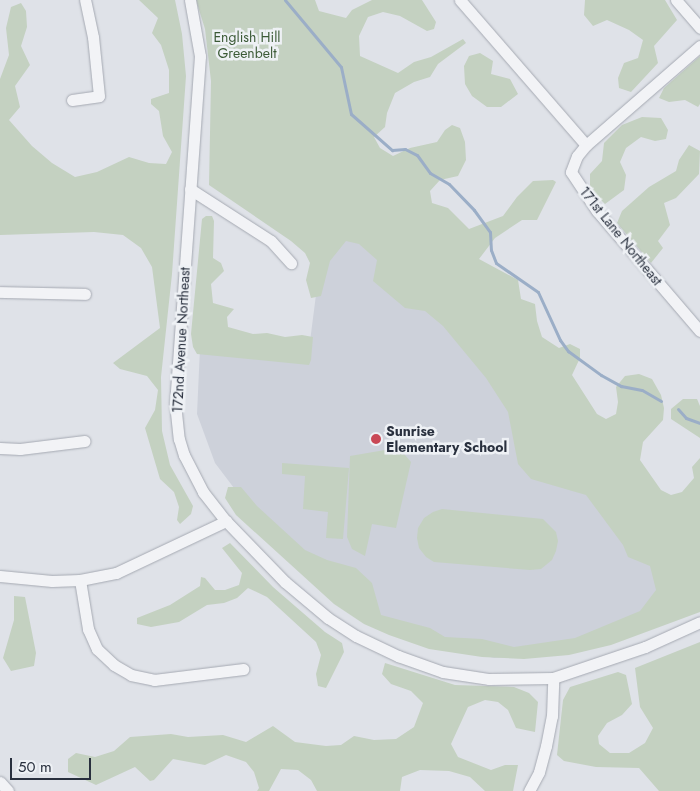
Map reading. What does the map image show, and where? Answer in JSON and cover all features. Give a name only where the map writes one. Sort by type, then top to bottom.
[{"type":"street","points":[[72,100],[98,96],[92,37],[85,0]]},
{"type":"street","name":"172nd Avenue Northeast","points":[[190,0],[200,56],[175,403],[179,439],[184,455],[203,492],[226,521],[285,582],[328,618],[356,636],[390,652],[444,672],[489,678],[553,678],[645,647],[700,622]]},
{"type":"street","points":[[460,0],[586,146],[700,46]]},
{"type":"street","points":[[676,0],[700,28]]},
{"type":"street","name":"171st Lane Northeast","points":[[586,146],[577,156],[571,172],[574,180],[603,218],[700,331]]},
{"type":"street","points":[[190,189],[271,241],[290,263]]},
{"type":"street","points":[[0,292],[85,294]]},
{"type":"street","points":[[0,448],[20,449],[85,441]]},
{"type":"street","points":[[0,576],[52,581],[80,580],[116,573],[226,521]]},
{"type":"street","points":[[80,580],[88,630],[97,649],[114,665],[131,675],[154,680],[243,669]]},
{"type":"street","points":[[529,791],[539,772],[546,746],[552,716],[553,678]]},
{"type":"street","points":[[0,782],[8,791]]},
{"type":"shaded area","name":"Sunrise Elementary School","points":[[330,186],[700,596],[557,654],[494,658],[446,646],[391,627],[256,517],[215,463],[197,414],[200,348],[308,357]]},
{"type":"green space","points":[[139,0],[175,0],[182,34],[186,76],[172,274],[161,377],[162,431],[170,465],[193,506],[191,514],[180,524],[177,520],[179,507],[174,492],[160,479],[145,428],[155,410],[158,390],[147,376],[120,369],[113,363],[160,328],[152,267],[141,248],[123,235],[94,232],[0,235],[0,79],[9,55],[6,28],[11,7],[21,3],[26,11],[27,27],[21,46],[30,65],[15,86],[20,107],[9,120],[32,146],[52,163],[75,177],[97,172],[129,157],[149,163],[166,164],[172,152],[163,136],[159,111],[151,104],[151,99],[169,93],[169,70],[161,45],[152,33],[158,18]]},
{"type":"green space","name":"English Hill Greenbelt","points":[[196,0],[315,0],[319,11],[346,18],[352,10],[372,0],[422,0],[436,22],[434,29],[427,31],[400,16],[383,12],[368,17],[359,36],[360,56],[398,73],[414,62],[431,57],[463,39],[466,43],[438,64],[430,77],[414,82],[395,93],[387,113],[385,127],[374,137],[380,148],[393,156],[410,148],[437,142],[445,130],[452,125],[460,128],[465,142],[466,160],[458,176],[440,180],[430,191],[432,203],[448,208],[469,229],[503,216],[517,197],[533,181],[553,180],[556,182],[537,220],[522,220],[495,238],[479,259],[518,280],[521,299],[535,304],[537,321],[542,337],[559,348],[570,344],[580,349],[580,358],[572,375],[597,414],[606,419],[616,414],[618,402],[616,387],[625,376],[639,374],[652,379],[661,395],[664,408],[663,420],[643,442],[640,460],[661,490],[671,495],[682,492],[694,478],[692,467],[700,458],[700,612],[611,645],[569,655],[524,659],[482,657],[429,649],[364,624],[334,604],[236,515],[225,498],[228,487],[241,487],[257,506],[305,550],[327,560],[356,568],[372,583],[381,615],[430,628],[445,637],[482,639],[514,647],[575,638],[640,611],[656,590],[650,566],[628,557],[623,545],[586,495],[531,479],[518,464],[508,412],[486,378],[443,326],[425,311],[405,308],[373,281],[377,260],[359,244],[346,241],[330,261],[321,296],[311,298],[306,280],[310,263],[305,253],[291,241],[209,185],[211,81],[205,29]]},
{"type":"green space","points":[[585,0],[665,0],[677,20],[654,46],[658,63],[631,92],[619,88],[618,78],[624,63],[638,58],[643,40],[629,30],[607,20],[593,26],[584,15]]},
{"type":"green space","points":[[480,53],[493,61],[491,74],[510,79],[518,94],[501,107],[487,107],[472,96],[465,84],[464,66],[469,56]]},
{"type":"green space","points":[[700,56],[700,104],[698,107],[685,100],[669,102],[659,98],[664,88]]},
{"type":"green space","points":[[642,117],[661,118],[668,130],[666,139],[655,141],[641,137],[626,148],[620,162],[626,175],[624,190],[605,204],[590,189],[590,174],[602,161],[604,143],[622,125]]},
{"type":"green space","points":[[689,145],[700,151],[699,174],[676,198],[664,203],[670,225],[658,241],[663,248],[651,263],[617,223],[622,211],[649,187],[676,171],[679,160]]},
{"type":"green space","points":[[206,216],[212,216],[214,221],[213,258],[221,263],[224,271],[211,284],[213,303],[234,309],[227,317],[228,327],[253,334],[267,333],[285,337],[302,335],[313,337],[309,365],[197,354],[193,347],[191,334],[202,219]]},
{"type":"green space","points":[[683,399],[697,399],[700,406],[700,438],[671,419],[671,409]]},
{"type":"green space","points":[[385,450],[405,455],[411,462],[396,528],[372,524],[365,556],[352,549],[347,537],[350,456]]},
{"type":"green space","points":[[282,463],[349,468],[343,539],[326,538],[328,512],[303,509],[305,476],[282,474]]},
{"type":"green space","points":[[442,509],[543,519],[556,532],[558,541],[556,551],[552,560],[541,569],[530,570],[434,562],[426,557],[419,548],[418,528],[424,518]]},
{"type":"green space","points":[[230,543],[273,587],[325,632],[342,643],[344,652],[326,688],[318,686],[316,674],[321,655],[316,642],[267,597],[248,588],[237,598],[224,603],[207,605],[179,622],[151,627],[137,624],[137,618],[170,605],[200,586],[201,577],[205,578],[215,590],[225,590],[239,585],[242,573],[222,548]]},
{"type":"green space","points":[[14,596],[25,597],[36,653],[34,666],[11,671],[3,658],[14,620]]},
{"type":"green space","points":[[700,642],[700,791],[659,791],[639,768],[596,767],[564,761],[557,755],[563,700],[570,687],[618,672],[626,675],[632,704],[622,715],[607,723],[598,736],[599,744],[610,753],[629,753],[645,743],[653,728],[640,707],[635,668]]},
{"type":"green space","points":[[385,663],[455,685],[514,687],[529,693],[538,702],[535,732],[516,728],[508,710],[498,702],[485,700],[468,707],[451,744],[458,757],[491,770],[505,765],[518,765],[513,791],[485,791],[470,777],[449,771],[420,770],[402,777],[400,791],[317,791],[311,780],[298,770],[281,769],[269,791],[257,791],[259,788],[254,772],[246,762],[226,755],[205,765],[173,759],[154,780],[150,781],[135,767],[96,785],[68,772],[68,759],[76,753],[95,757],[114,751],[130,737],[171,734],[188,737],[223,735],[246,742],[273,726],[295,742],[326,746],[341,745],[354,736],[374,740],[396,739],[414,727],[423,703],[411,691],[391,684],[382,674]]},
{"type":"waterway","points":[[285,0],[341,67],[351,114],[392,150],[405,149],[417,155],[430,173],[449,184],[474,210],[490,232],[491,250],[496,263],[538,292],[560,340],[568,351],[601,375],[621,386],[642,390],[661,401]]},
{"type":"waterway","points":[[678,409],[686,418],[700,423]]},
{"type":"place","name":"Sunrise Elementary School","points":[[376,439]]}]
